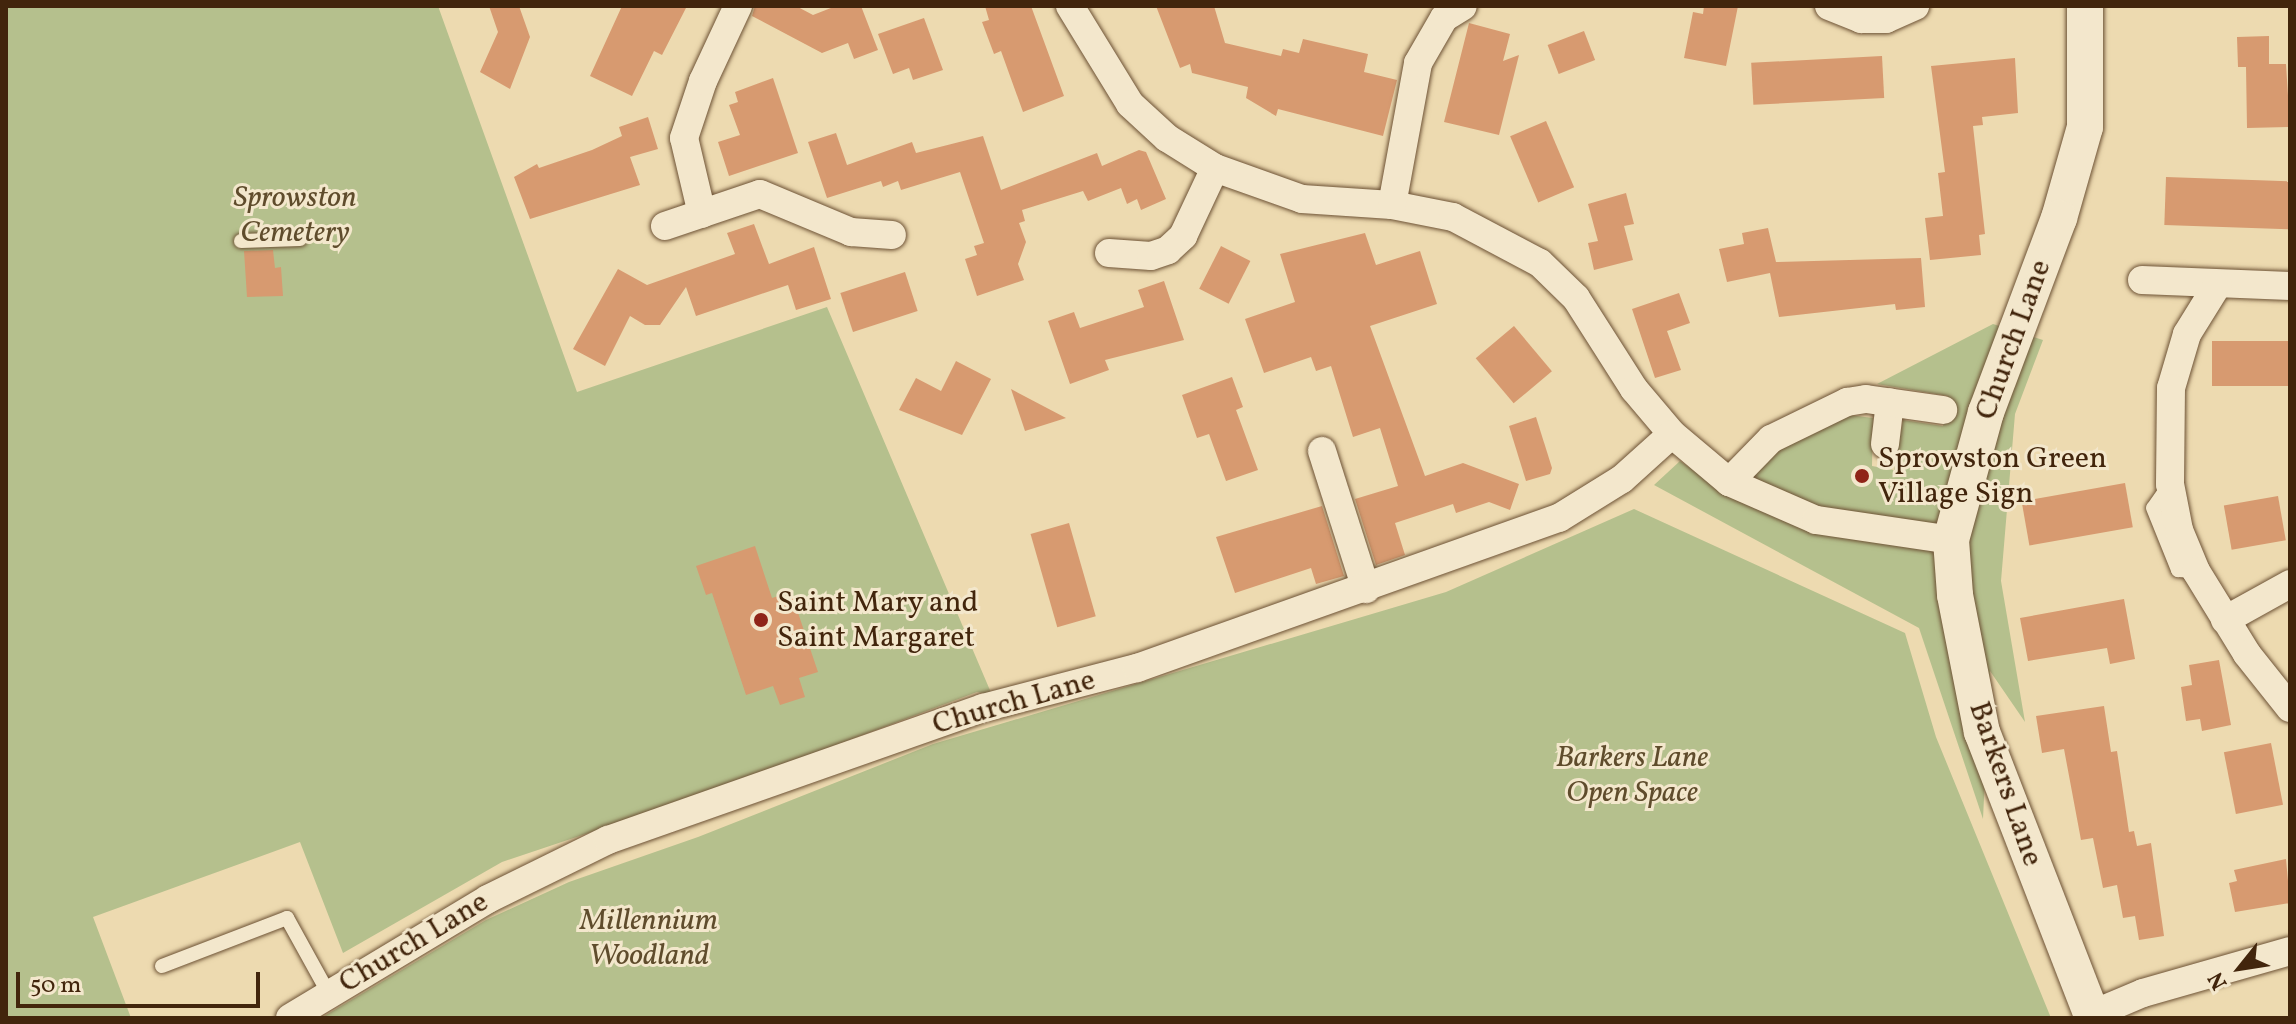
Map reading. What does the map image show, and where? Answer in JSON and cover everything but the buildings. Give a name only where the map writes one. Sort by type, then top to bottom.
[{"type":"street","points":[[702,214],[684,138],[703,81],[738,6]]},
{"type":"street","points":[[1070,6],[1130,104],[1167,138],[1215,168],[1302,199],[1392,205],[1453,217],[1540,263],[1576,298],[1634,389],[1672,434],[1729,482],[1816,520],[1951,540]]},
{"type":"street","points":[[1392,205],[1418,63],[1444,18],[1463,6]]},
{"type":"street","points":[[1829,6],[1861,19],[1886,19],[1915,6]]},
{"type":"street","name":"Church Lane","points":[[1951,540],[1986,412],[2059,218],[2085,127],[2085,6]]},
{"type":"street","points":[[1109,253],[1151,256],[1168,250],[1183,236],[1215,168]]},
{"type":"street","points":[[665,226],[760,194],[851,232],[892,235]]},
{"type":"street","points":[[2142,280],[2290,286]]},
{"type":"street","points":[[2218,284],[2187,334],[2171,388],[2170,484],[2179,530],[2196,571],[2225,620],[2290,708]]},
{"type":"street","name":"Church Lane","points":[[1729,482],[1771,439],[1847,402],[1890,402],[1943,410]]},
{"type":"street","points":[[1885,444],[1890,402]]},
{"type":"street","name":"Church Lane","points":[[290,1018],[488,899],[608,840],[983,708],[1137,668],[1559,518],[1622,479],[1672,434]]},
{"type":"street","points":[[1322,451],[1366,589]]},
{"type":"street","name":"Barkers Lane","points":[[1951,540],[1957,608],[1982,732],[2092,1016]]},
{"type":"street","points":[[2225,620],[2290,584]]},
{"type":"street","points":[[2092,1016],[2143,993],[2290,951]]},
{"type":"lane","points":[[241,241],[300,239]]},
{"type":"lane","points":[[162,966],[287,918],[329,994]]},
{"type":"green space","name":"Sprowston Cemetery","points":[[6,6],[438,6],[577,392],[827,307],[992,695],[977,692],[714,791],[502,862],[343,953],[300,842],[93,917],[131,1018],[6,1018]]},
{"type":"green space","points":[[1993,324],[2043,340],[2015,414],[2001,581],[2025,722],[1990,671],[1983,819],[1919,628],[1654,485],[1680,461],[1732,497],[1779,450],[1849,415],[1873,418],[1872,466],[1894,470],[1903,420],[1943,426],[1948,396],[1877,384]]},
{"type":"green space","name":"Barkers Lane Open Space","points":[[1634,509],[1905,633],[1936,737],[2051,1018],[321,1018],[486,920],[569,882],[698,837],[933,744],[1446,592]]},
{"type":"place","name":"Sprowston Green Village Sign","points":[[1862,476]]},
{"type":"place","name":"Saint Mary and Saint Margaret","points":[[761,620]]},
{"type":"park label","name":"Millennium Woodland","points":[[649,938]]}]
